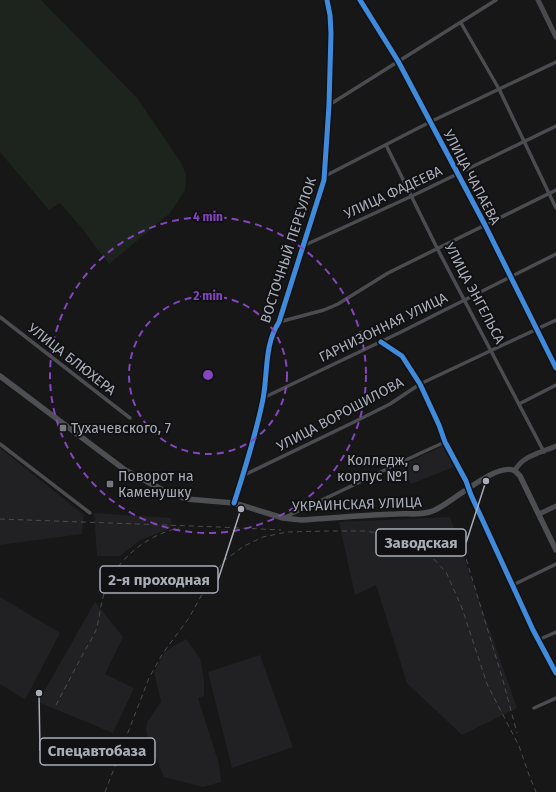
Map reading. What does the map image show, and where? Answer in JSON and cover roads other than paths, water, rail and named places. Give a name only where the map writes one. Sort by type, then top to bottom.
[{"type":"main road","name":"УКРАИНСКАЯ УЛИЦА","points":[[0,376],[125,470],[156,487],[183,499],[234,503],[284,518],[301,520],[398,514],[425,514],[499,472],[507,470],[515,471]]},
{"type":"main road","points":[[515,471],[520,476],[556,550]]},
{"type":"street","name":"ВОСТОЧНЫЙ ПЕРЕУЛОК","points":[[234,503],[263,398],[270,344],[274,330],[279,322],[323,187],[325,176],[332,33],[327,0]]},
{"type":"street","name":"УЛИЦА ЧАПАЕВА","points":[[360,0],[398,61],[485,225],[556,368]]},
{"type":"street","points":[[329,105],[496,0]]},
{"type":"street","points":[[538,0],[556,38]]},
{"type":"street","points":[[461,23],[499,89],[556,208]]},
{"type":"street","points":[[325,176],[430,122],[556,62]]},
{"type":"street","name":"УЛИЦА ФАДЕЕВА","points":[[303,246],[412,196],[556,126]]},
{"type":"street","name":"УЛИЦА ЭНГЕЛЬСА","points":[[386,145],[437,248],[544,452]]},
{"type":"street","points":[[279,322],[324,310],[338,304],[388,273],[556,190]]},
{"type":"street","name":"ГАРНИЗОННАЯ УЛИЦА","points":[[263,398],[381,342],[556,254]]},
{"type":"street","name":"УЛИЦА БЛЮХЕРА","points":[[0,317],[130,418]]},
{"type":"street","name":"УЛИЦА ВОРОШИЛОВА","points":[[242,476],[390,404],[420,384],[556,320]]},
{"type":"street","points":[[381,342],[402,356],[420,384],[445,442],[460,467],[471,495],[538,640],[556,673]]},
{"type":"street","points":[[519,404],[556,385]]},
{"type":"street","points":[[284,518],[445,442]]},
{"type":"street","points":[[0,444],[90,513]]},
{"type":"street","points":[[515,471],[519,464],[530,457],[556,446]]},
{"type":"street","points":[[539,514],[556,506]]},
{"type":"street","points":[[513,585],[556,564]]},
{"type":"street","points":[[538,640],[556,632]]},
{"type":"street","points":[[534,708],[556,698]]},
{"type":"railway","points":[[0,519],[281,530]]},
{"type":"railway","points":[[56,705],[95,633],[104,594],[115,571],[123,560],[143,543],[167,531],[179,528]]},
{"type":"railway","points":[[105,792],[149,678],[163,653],[189,618],[212,576],[225,560],[244,546],[263,537],[287,532],[328,531],[363,531],[388,534],[399,538],[429,554],[446,572],[462,608],[487,684],[519,746],[536,792]]},
{"type":"railway","points":[[461,542],[502,677],[517,733]]},
{"type":"place","name":"Тухачевского, 7","points":[[63,428]]},
{"type":"place","name":"Колледж, корпус №1","points":[[416,468]]},
{"type":"place","name":"Заводская","points":[[486,481]]},
{"type":"place","name":"Поворот на Каменушку","points":[[110,484]]},
{"type":"place","name":"2-я проходная","points":[[241,509]]},
{"type":"place","name":"Спецавтобаза","points":[[39,693]]}]
